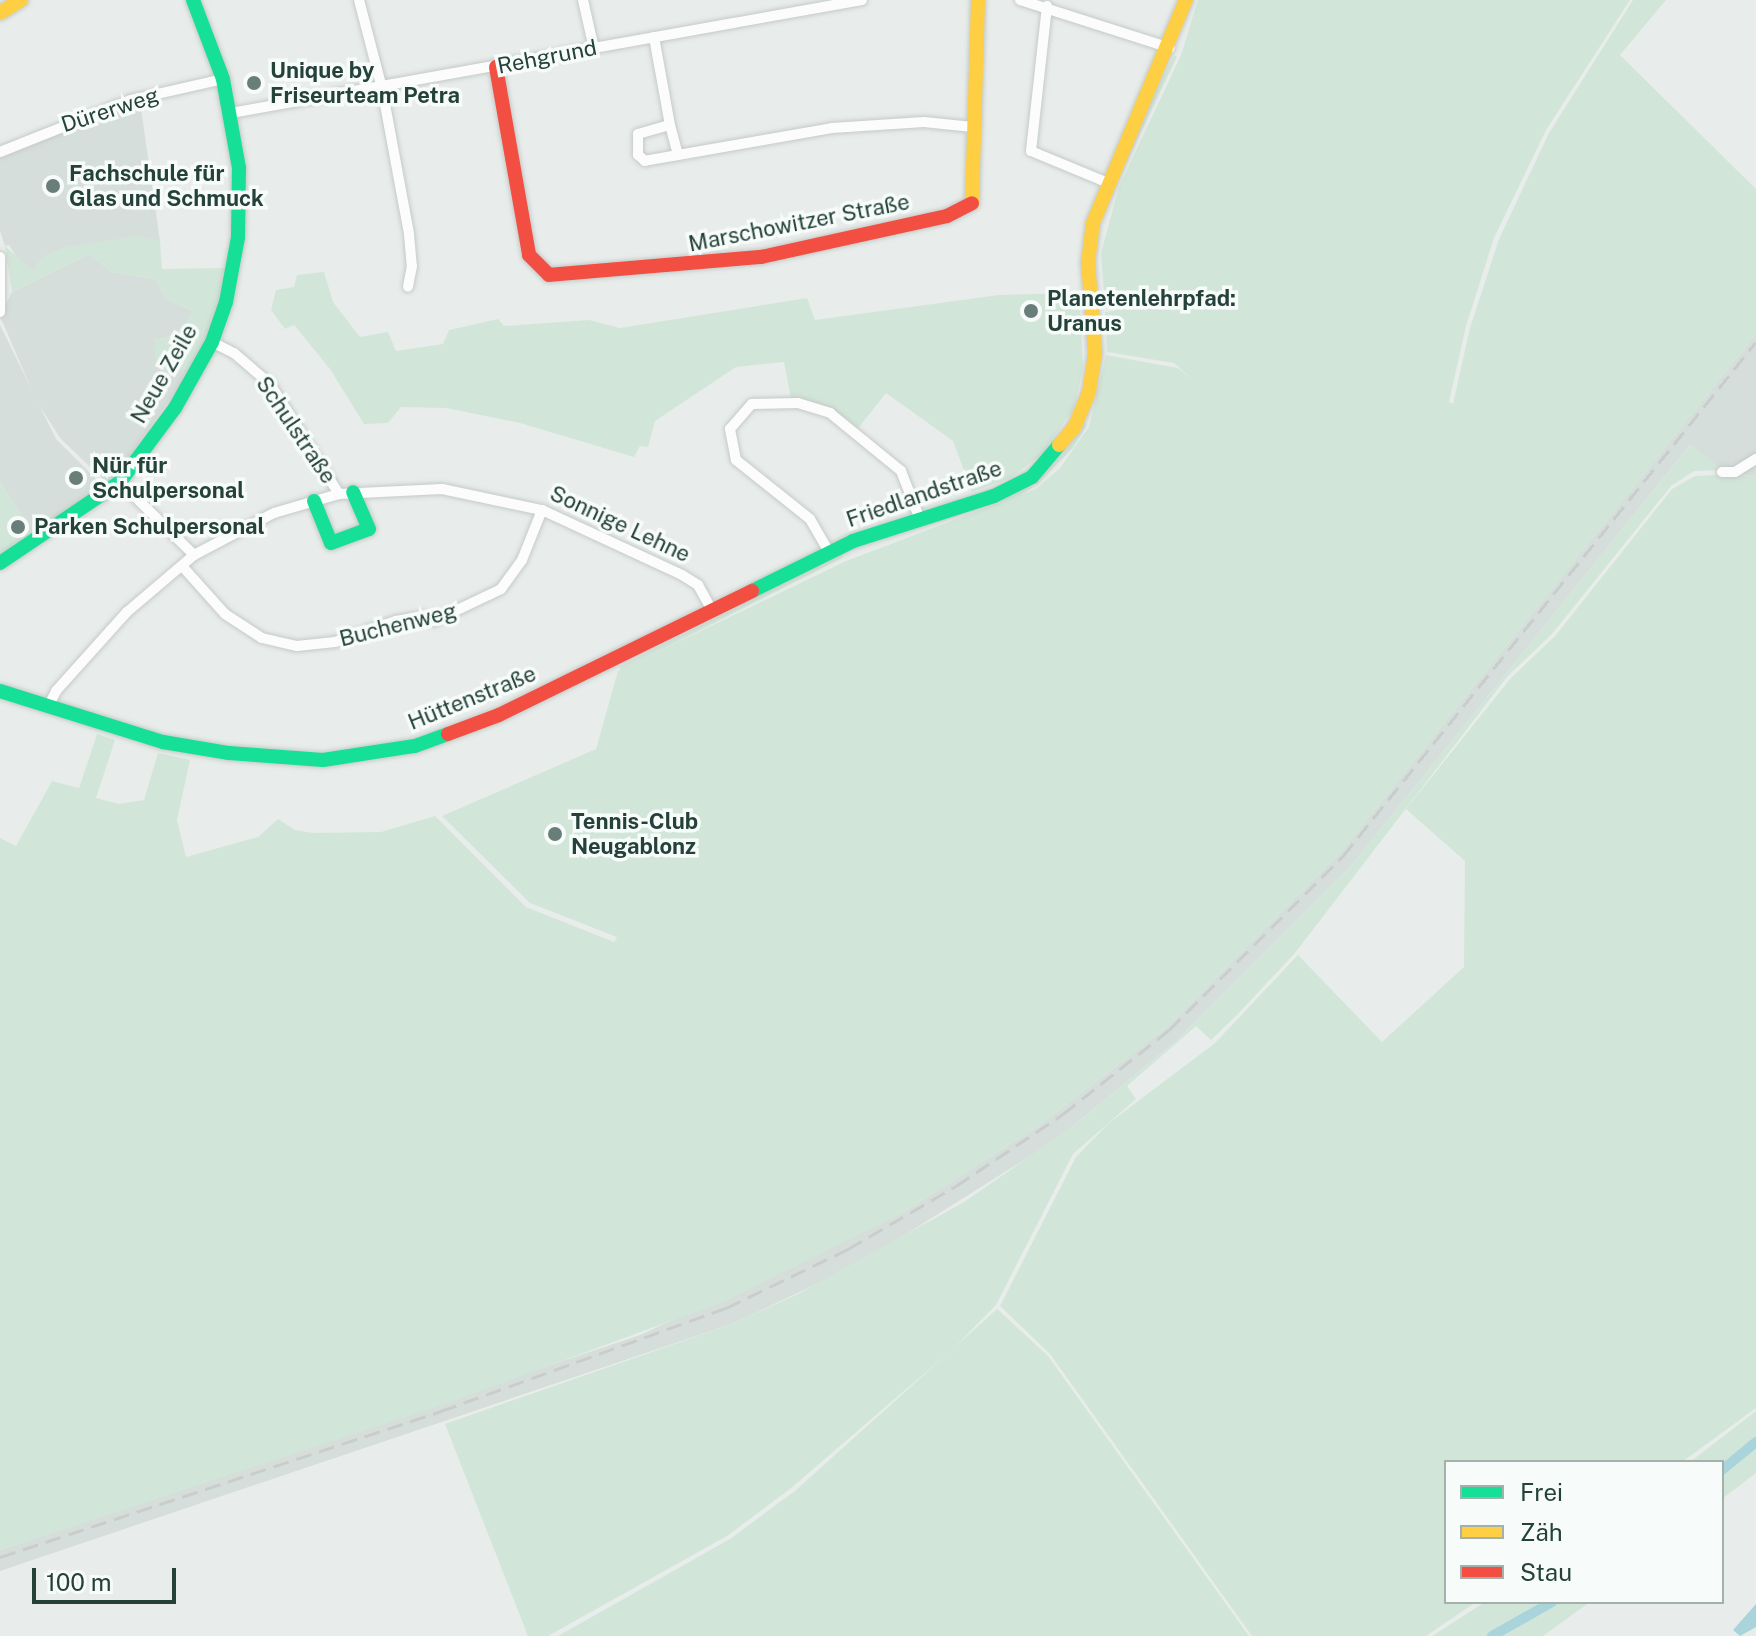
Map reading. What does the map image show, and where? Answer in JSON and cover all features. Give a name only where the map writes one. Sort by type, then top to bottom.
[{"type":"street","points":[[0,13],[21,0]]},
{"type":"street","name":"Neue Zeile","points":[[0,563],[120,482],[175,408],[212,342],[226,302],[238,237],[240,187],[231,113],[223,79],[193,0]]},
{"type":"street","points":[[359,0],[382,88],[409,234],[412,266],[408,287]]},
{"type":"street","points":[[583,0],[594,49]]},
{"type":"street","name":"Rehgrund","points":[[231,113],[862,0]]},
{"type":"street","name":"Marschowitzer Straße","points":[[496,67],[529,255],[549,275],[631,272],[761,257],[947,216],[972,205],[978,0]]},
{"type":"street","points":[[1020,0],[1047,6],[1170,48]]},
{"type":"street","name":"Friedlandstraße","points":[[712,610],[829,552],[919,517],[994,496],[1032,477],[1048,464],[1082,415],[1095,353],[1089,246],[1106,182],[1170,48],[1186,0]]},
{"type":"street","points":[[1047,6],[1031,151],[1106,182]]},
{"type":"street","points":[[654,37],[678,155]]},
{"type":"street","name":"Dürerweg","points":[[0,152],[131,100],[223,79]]},
{"type":"street","points":[[670,125],[638,134],[638,155],[652,163],[678,155],[832,128],[924,122],[973,127]]},
{"type":"street","points":[[0,257],[0,312]]},
{"type":"street","name":"Schulstraße","points":[[212,342],[234,353],[270,384],[346,493]]},
{"type":"street","points":[[829,552],[810,519],[736,460],[730,429],[739,412],[752,404],[783,402],[830,413],[901,471],[919,517]]},
{"type":"street","points":[[1722,472],[1735,472],[1756,459]]},
{"type":"street","points":[[120,482],[194,555]]},
{"type":"street","name":"Sonnige Lehne","points":[[49,705],[56,691],[127,612],[194,555],[274,513],[346,493],[442,489],[542,510],[682,575],[698,585],[712,610]]},
{"type":"street","points":[[314,501],[331,543],[369,529],[346,493]]},
{"type":"street","name":"Buchenweg","points":[[182,566],[225,614],[262,638],[297,646],[335,642],[396,621],[423,616],[434,621],[501,589],[522,560],[542,510]]},
{"type":"street","name":"Hüttenstraße","points":[[0,691],[163,742],[229,753],[311,759],[366,756],[475,726],[712,610]]},
{"type":"shaded area","points":[[140,101],[160,241],[136,237],[33,271],[23,267],[9,245],[5,246],[0,231],[0,156]]},
{"type":"shaded area","points":[[89,254],[112,272],[156,279],[166,299],[193,311],[180,334],[154,340],[191,369],[109,485],[60,438],[36,400],[0,316],[12,292]]},
{"type":"shaded area","points":[[0,325],[56,439],[105,488],[35,537],[0,481]]},
{"type":"shaded area","points":[[1756,334],[1756,477],[1721,470],[1690,445],[1351,866],[1177,1040],[1056,1140],[857,1265],[732,1324],[0,1571],[0,1550],[640,1335],[902,1213],[1037,1127],[1167,1027],[1340,853]]},
{"type":"green space","points":[[1198,0],[1630,0],[1546,130],[1494,238],[1466,326],[1449,402],[1453,404],[1470,328],[1499,239],[1549,133],[1633,0],[1666,0],[1620,55],[1756,189],[1756,334],[1340,853],[1167,1027],[1037,1127],[902,1213],[725,1301],[439,1406],[0,1550],[0,838],[16,846],[52,781],[79,788],[97,734],[115,740],[96,798],[119,804],[144,800],[158,753],[190,760],[177,820],[186,857],[258,837],[278,819],[295,830],[313,833],[381,832],[435,816],[526,907],[614,942],[617,937],[530,903],[442,816],[596,749],[618,671],[846,561],[1036,489],[1060,468],[1089,427],[1106,355],[1178,368],[1194,381],[1174,363],[1107,352],[1105,312],[1167,303],[1105,308],[1101,253],[1119,187],[1181,55]]},
{"type":"green space","points":[[1174,55],[1177,57],[1116,184],[1128,145]]},
{"type":"green space","points":[[136,236],[160,241],[162,269],[227,268],[208,341],[191,369],[162,371],[155,358],[154,340],[180,334],[193,311],[166,299],[156,279],[112,272],[89,254],[12,292],[5,246],[33,271],[42,257],[63,248]]},
{"type":"green space","points":[[324,272],[333,302],[360,337],[388,332],[396,351],[443,344],[449,330],[498,319],[504,326],[589,320],[620,328],[807,298],[815,320],[999,295],[1079,293],[1083,368],[1074,408],[1041,455],[1010,478],[972,492],[953,441],[886,393],[856,431],[791,399],[784,362],[736,367],[655,421],[648,447],[640,446],[634,457],[520,423],[446,408],[401,407],[388,423],[364,424],[330,369],[294,325],[285,329],[271,310],[276,290],[294,287],[297,275]]},
{"type":"green space","points":[[1084,421],[1087,425],[1073,448],[1036,486],[1035,481],[1066,450]]},
{"type":"green space","points":[[1691,444],[1721,470],[1694,471],[1671,486],[1552,634],[1507,677],[1295,953],[1238,1014],[1211,1040],[1196,1026],[1127,1086],[1136,1099],[1073,1154],[996,1305],[953,1349],[791,1488],[727,1536],[548,1636],[528,1636],[445,1424],[732,1324],[798,1294],[964,1202],[1072,1127],[1177,1040],[1351,866]]},
{"type":"green space","points":[[1736,474],[1756,477],[1756,1408],[1685,1460],[1444,1460],[1444,1604],[1473,1604],[1426,1636],[1252,1636],[1050,1354],[1000,1306],[1076,1157],[1109,1123],[1215,1043],[1298,955],[1382,1042],[1464,967],[1465,861],[1406,809],[1510,679],[1555,636],[1672,489],[1695,476]]},
{"type":"green space","points":[[0,481],[35,537],[0,560]]},
{"type":"green space","points":[[1032,483],[1033,487],[1019,496],[923,527],[921,521]]},
{"type":"green space","points":[[841,554],[843,558],[621,671],[619,667]]},
{"type":"green space","points":[[997,1309],[1048,1356],[1249,1636],[558,1636],[730,1539],[795,1491]]},
{"type":"green space","points":[[1756,1411],[1756,1473],[1724,1497],[1724,1460],[1693,1460]]},
{"type":"green space","points":[[1482,1604],[1587,1604],[1543,1636],[1432,1636]]},
{"type":"water","points":[[1756,1604],[1756,1627],[1740,1636],[1733,1630]]},
{"type":"waterway","points":[[1724,1468],[1756,1442]]},
{"type":"waterway","points":[[1492,1636],[1548,1604]]},
{"type":"railway","points":[[0,1557],[441,1411],[726,1308],[848,1249],[956,1186],[1063,1114],[1169,1030],[1343,856],[1756,342]]},
{"type":"traffic: fast","points":[[0,563],[120,482],[175,408],[212,342],[226,302],[238,237],[239,168],[223,79],[193,0]]},
{"type":"traffic: fast","points":[[752,591],[853,541],[994,496],[1032,477],[1059,445]]},
{"type":"traffic: fast","points":[[314,501],[331,543],[369,529],[353,492]]},
{"type":"traffic: fast","points":[[0,691],[163,742],[229,753],[323,760],[415,746],[448,734]]},
{"type":"traffic: slow","points":[[0,13],[21,0]]},
{"type":"traffic: slow","points":[[972,203],[978,0]]},
{"type":"traffic: slow","points":[[1059,445],[1074,428],[1089,392],[1095,353],[1088,263],[1093,223],[1186,0]]},
{"type":"traffic: jam","points":[[496,67],[529,255],[549,275],[761,257],[947,216],[972,203]]},
{"type":"traffic: jam","points":[[448,734],[499,715],[752,591]]},
{"type":"place","name":"Unique by Friseurteam Petra","points":[[254,83]]},
{"type":"place","name":"Fachschule für Glas und Schmuck","points":[[53,186]]},
{"type":"place","name":"Planetenlehrpfad: Uranus","points":[[1031,311]]},
{"type":"place","name":"Nür für Schulpersonal","points":[[76,478]]},
{"type":"place","name":"Parken Schulpersonal","points":[[18,527]]},
{"type":"place","name":"Tennis-Club Neugablonz","points":[[555,834]]}]
